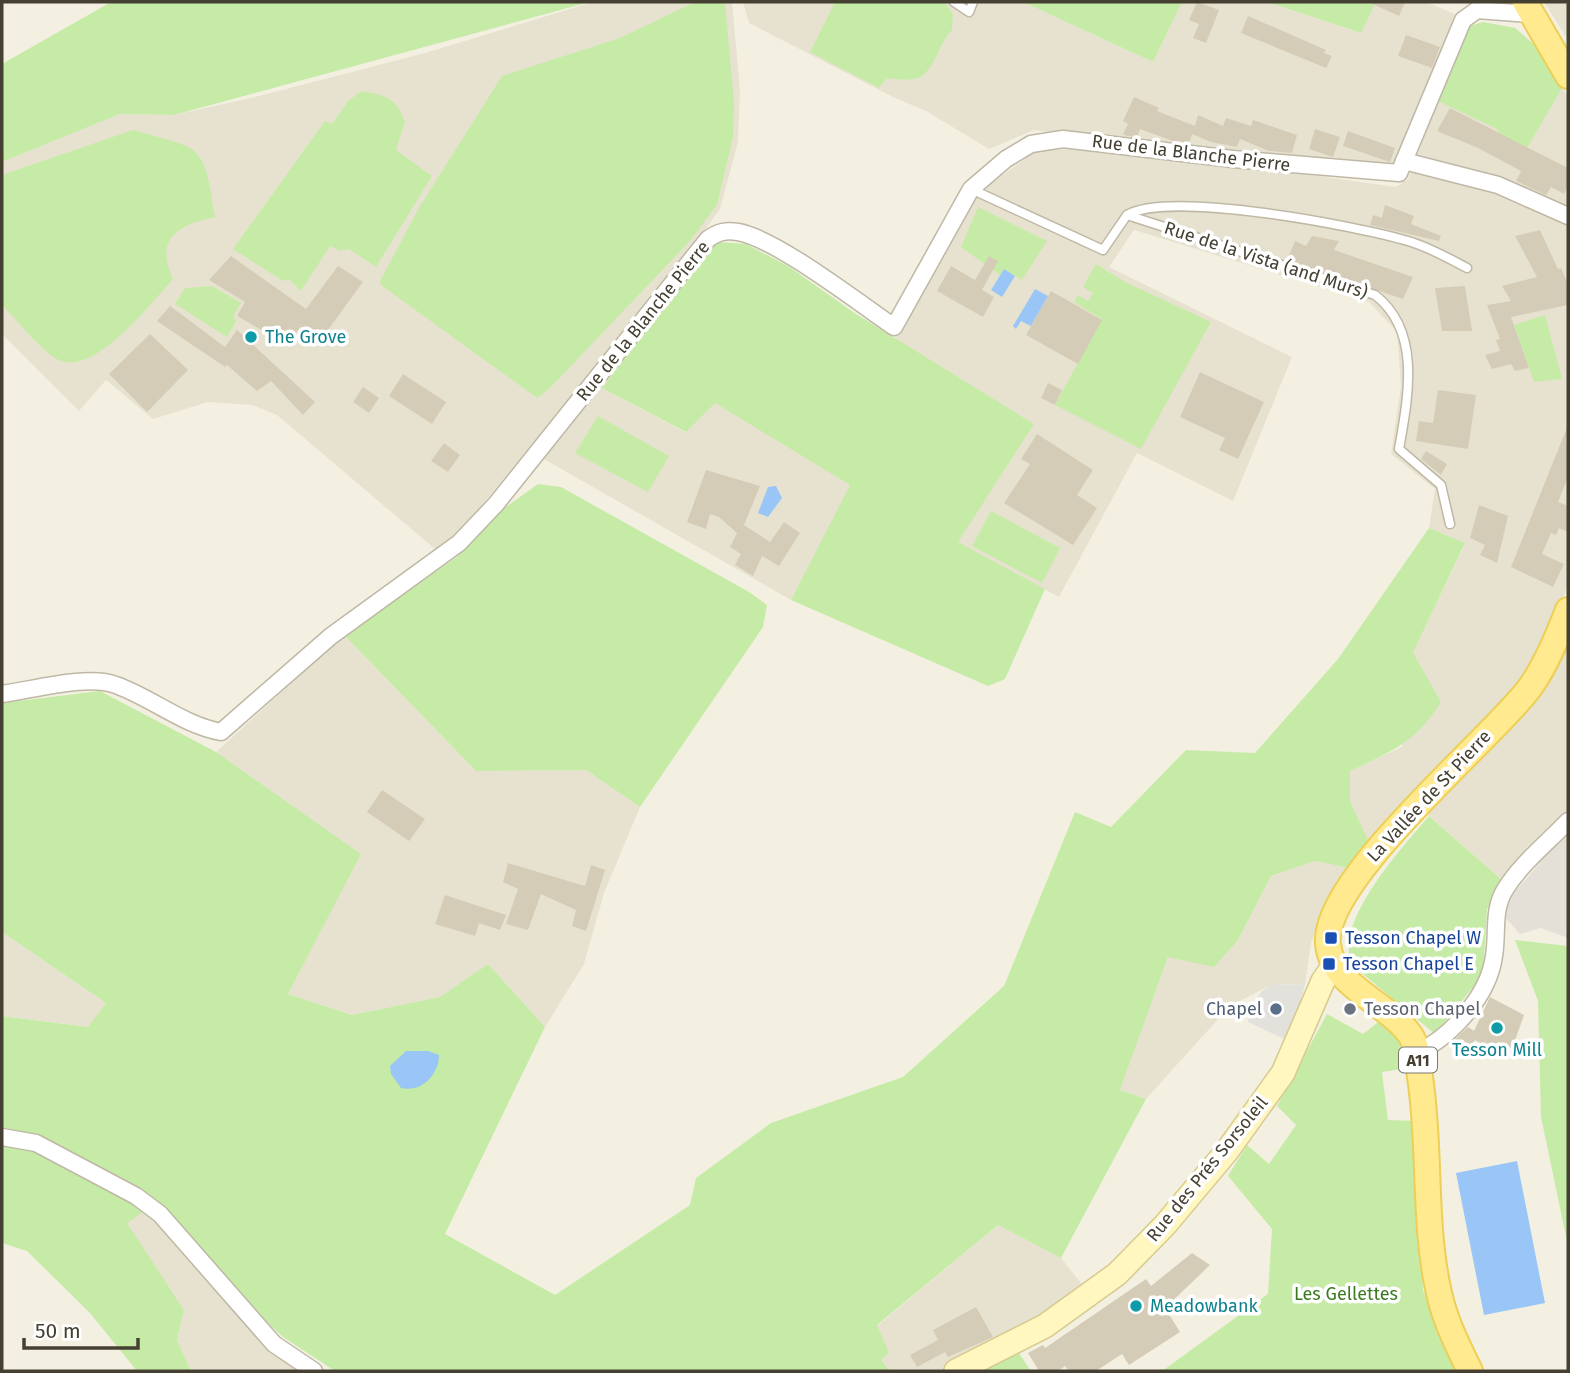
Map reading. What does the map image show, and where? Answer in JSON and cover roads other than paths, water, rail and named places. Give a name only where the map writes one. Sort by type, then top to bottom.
[{"type":"main road","points":[[1527,8],[1568,76]]},
{"type":"main road","name":"La Vallée de St Pierre","points":[[1334,965],[1328,947],[1327,932],[1361,869],[1529,689],[1568,610]]},
{"type":"main road","name":"A11","points":[[1334,965],[1405,1030],[1417,1053],[1425,1104],[1434,1271],[1453,1335],[1470,1371]]},
{"type":"main road","name":"Rue des Prés Sorsoleil","points":[[956,1371],[1045,1326],[1117,1275],[1166,1225],[1227,1151],[1283,1073],[1324,981],[1334,965]]},
{"type":"street","points":[[1527,8],[1477,10],[1463,20],[1404,161],[1498,185],[1568,216]]},
{"type":"street","name":"Rue de la Blanche Pierre","points":[[2,694],[92,681],[114,684],[204,729],[220,732],[331,636],[459,542],[496,505],[708,239],[718,231],[738,232],[764,241],[894,327],[971,189],[1006,159],[1031,144],[1063,139],[1392,175],[1399,173],[1404,161]]},
{"type":"street","points":[[1417,1053],[1433,1045],[1465,1014],[1485,987],[1494,956],[1494,921],[1506,887],[1568,821]]},
{"type":"street","points":[[2,1137],[36,1143],[136,1196],[160,1214],[274,1345],[314,1371]]},
{"type":"lane","points":[[954,2],[969,12],[973,2]]},
{"type":"lane","points":[[971,189],[1103,250],[1127,215],[1138,208],[1186,207],[1295,216],[1410,241],[1467,268]]},
{"type":"lane","name":"Rue de la Vista (and Murs)","points":[[1127,215],[1375,295],[1391,307],[1401,328],[1410,383],[1399,449],[1441,485],[1450,524]]},
{"type":"water","points":[[1004,269],[1015,276],[1002,297],[991,290]]},
{"type":"water","points":[[1035,289],[1048,296],[1031,326],[1021,321],[1016,329],[1013,326]]},
{"type":"water","points":[[776,486],[782,498],[768,517],[758,513],[768,487]]},
{"type":"water","points":[[406,1051],[428,1051],[439,1055],[433,1075],[416,1088],[401,1088],[391,1074],[390,1066]]},
{"type":"water","points":[[1517,1161],[1545,1303],[1484,1315],[1456,1173]]},
{"type":"place","name":"The Grove","points":[[251,337]]},
{"type":"place","name":"Tesson Chapel W","points":[[1331,938]]},
{"type":"place","name":"Tesson Chapel E","points":[[1329,964]]},
{"type":"place","name":"Chapel","points":[[1276,1009]]},
{"type":"place","name":"Tesson Chapel","points":[[1350,1009]]},
{"type":"place","name":"Tesson Mill","points":[[1497,1028]]},
{"type":"place","name":"Meadowbank","points":[[1136,1306]]},
{"type":"park label","name":"Les Gellettes","points":[[1346,1294]]}]
